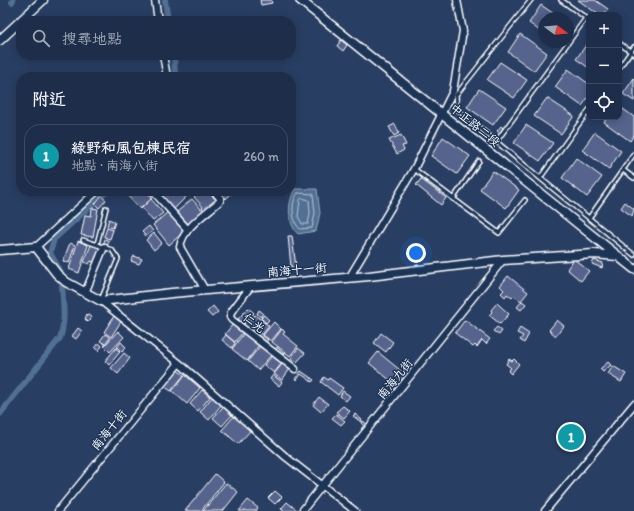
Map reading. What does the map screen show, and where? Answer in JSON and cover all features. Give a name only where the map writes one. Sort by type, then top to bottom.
[{"type":"street","points":[[25,16],[42,0]]},
{"type":"street","points":[[154,0],[157,16]]},
{"type":"street","name":"中正路二段","points":[[300,0],[634,268]]},
{"type":"street","points":[[349,278],[414,169],[443,115],[453,91],[463,31],[457,0]]},
{"type":"street","points":[[0,40],[16,25]]},
{"type":"street","points":[[164,60],[166,72]]},
{"type":"street","points":[[0,250],[36,247],[92,196]]},
{"type":"street","points":[[157,196],[188,230]]},
{"type":"street","points":[[205,290],[180,247],[181,241],[188,230],[220,201],[218,196]]},
{"type":"street","points":[[36,247],[57,274],[66,282],[101,302],[179,363],[322,486],[355,511]]},
{"type":"street","points":[[85,293],[104,247]]},
{"type":"street","name":"南海十一街","points":[[101,302],[205,290],[349,278],[503,260],[594,254],[618,256]]},
{"type":"street","name":"南海九街","points":[[302,511],[503,260]]},
{"type":"street","name":"仁光","points":[[251,286],[231,312],[230,317],[294,369]]},
{"type":"street","name":"南海十街","points":[[58,511],[179,363]]},
{"type":"street","points":[[545,511],[634,404]]},
{"type":"lane","points":[[531,0],[456,95],[457,109],[634,255]]},
{"type":"lane","points":[[561,0],[586,18]]},
{"type":"lane","points":[[496,142],[586,20]]},
{"type":"lane","points":[[622,45],[632,53]]},
{"type":"lane","points":[[622,65],[632,53],[634,47]]},
{"type":"lane","points":[[540,178],[586,114]]},
{"type":"lane","points":[[589,218],[634,154]]},
{"type":"lane","points":[[453,199],[480,161]]},
{"type":"lane","points":[[414,169],[499,234],[525,200]]},
{"type":"lane","points":[[623,170],[634,178]]},
{"type":"lane","points":[[97,244],[106,208]]},
{"type":"lane","points":[[83,240],[112,250],[118,259],[101,302]]},
{"type":"water","points":[[296,189],[317,189],[320,213],[316,231],[298,234],[290,219],[289,213],[292,196],[296,196]]},
{"type":"building","points":[[260,0],[271,0],[272,3],[261,5]]},
{"type":"building","points":[[578,0],[595,0],[608,9],[606,12],[595,12]]},
{"type":"building","points":[[541,5],[551,12],[538,12],[538,30],[529,23]]},
{"type":"building","points":[[520,34],[547,53],[534,71],[508,52]]},
{"type":"building","points":[[341,40],[347,45],[343,51],[337,46]]},
{"type":"building","points":[[586,45],[586,66],[576,59]]},
{"type":"building","points":[[500,62],[527,80],[514,98],[487,80]]},
{"type":"building","points":[[568,69],[586,82],[586,100],[582,106],[555,87]]},
{"type":"building","points":[[634,78],[634,101],[623,94]]},
{"type":"building","points":[[479,89],[506,107],[493,125],[467,107]]},
{"type":"building","points":[[547,98],[574,116],[561,134],[534,116]]},
{"type":"building","points":[[622,108],[634,117],[634,135],[630,141],[604,122],[605,120],[622,120]]},
{"type":"building","points":[[395,124],[399,133],[394,136],[389,127]]},
{"type":"building","points":[[526,125],[553,143],[540,161],[514,143]]},
{"type":"building","points":[[501,126],[503,128],[500,133],[497,131]]},
{"type":"building","points":[[595,132],[621,151],[609,169],[582,150]]},
{"type":"building","points":[[401,135],[406,145],[402,146],[404,150],[397,154],[389,140]]},
{"type":"building","points":[[443,137],[470,156],[457,174],[431,156]]},
{"type":"building","points":[[576,158],[602,177],[587,197],[562,178]]},
{"type":"building","points":[[493,171],[519,190],[506,208],[480,189]]},
{"type":"building","points":[[421,179],[446,198],[441,205],[416,185]]},
{"type":"building","points":[[101,196],[106,200],[99,208],[95,204]]},
{"type":"building","points":[[128,196],[150,196],[152,198],[140,209]]},
{"type":"building","points":[[163,196],[187,196],[174,209],[162,197]]},
{"type":"building","points":[[212,196],[217,201],[206,212],[194,197]]},
{"type":"building","points":[[151,199],[163,213],[153,221],[142,208]]},
{"type":"building","points":[[192,199],[204,212],[189,225],[177,212]]},
{"type":"building","points":[[625,202],[634,209],[632,216],[621,208]]},
{"type":"building","points":[[92,208],[98,209],[93,237],[81,235],[85,215],[91,216]]},
{"type":"building","points":[[169,211],[186,230],[169,245],[153,225]]},
{"type":"building","points":[[109,219],[115,222],[113,228],[107,226]]},
{"type":"building","points":[[149,226],[153,231],[146,236],[142,232]]},
{"type":"building","points":[[107,228],[113,230],[110,239],[104,237]]},
{"type":"building","points":[[154,233],[162,243],[154,250],[146,240]]},
{"type":"building","points":[[288,236],[292,236],[296,267],[291,267]]},
{"type":"building","points":[[105,239],[109,241],[107,246],[103,245]]},
{"type":"building","points":[[78,241],[88,245],[79,273],[69,269]]},
{"type":"building","points":[[70,243],[75,245],[69,263],[63,261]]},
{"type":"building","points":[[91,245],[100,248],[94,262],[91,261],[89,264],[84,262]]},
{"type":"building","points":[[134,256],[142,259],[139,264],[131,261]]},
{"type":"building","points":[[574,259],[589,271],[581,281],[567,269]]},
{"type":"building","points":[[594,260],[603,263],[602,268],[592,264]]},
{"type":"building","points":[[508,276],[528,292],[521,301],[514,296],[512,298],[507,294],[505,297],[501,293],[504,290],[500,286]]},
{"type":"building","points":[[522,301],[526,304],[521,310],[517,307]]},
{"type":"building","points":[[497,303],[509,314],[500,324],[489,315]]},
{"type":"building","points":[[213,306],[218,312],[212,317],[207,312]]},
{"type":"building","points":[[248,308],[254,313],[244,324],[238,319]]},
{"type":"building","points":[[259,310],[263,313],[261,317],[257,314]]},
{"type":"building","points":[[87,314],[92,318],[88,322],[85,319]]},
{"type":"building","points":[[255,315],[263,321],[256,329],[248,322]]},
{"type":"building","points":[[264,315],[269,320],[266,323],[261,318]]},
{"type":"building","points":[[114,316],[122,320],[111,337],[104,332]]},
{"type":"building","points":[[465,320],[490,339],[486,344],[482,340],[477,347],[475,345],[473,347],[455,333]]},
{"type":"building","points":[[557,320],[564,326],[556,336],[549,330]]},
{"type":"building","points":[[264,322],[269,326],[263,334],[257,329]]},
{"type":"building","points":[[274,322],[281,329],[271,341],[263,335]]},
{"type":"building","points":[[233,324],[243,332],[235,342],[225,334]]},
{"type":"building","points":[[251,326],[268,340],[265,343],[248,330]]},
{"type":"building","points":[[497,327],[502,331],[499,335],[493,331]]},
{"type":"building","points":[[78,328],[82,331],[76,339],[72,336]]},
{"type":"building","points":[[520,328],[529,334],[524,343],[520,340],[523,336],[517,333]]},
{"type":"building","points":[[282,329],[285,332],[283,334],[298,346],[290,356],[272,342]]},
{"type":"building","points":[[118,331],[124,337],[110,352],[104,346]]},
{"type":"building","points":[[244,333],[259,345],[247,361],[232,349]]},
{"type":"building","points":[[381,333],[393,342],[386,352],[374,343]]},
{"type":"building","points":[[105,334],[110,338],[105,344],[100,341]]},
{"type":"building","points":[[226,335],[235,343],[232,348],[222,340]]},
{"type":"building","points":[[121,342],[126,347],[122,352],[117,347]]},
{"type":"building","points":[[99,343],[102,346],[98,351],[95,348]]},
{"type":"building","points":[[261,345],[272,354],[258,370],[248,361]]},
{"type":"building","points":[[277,347],[285,355],[283,358],[274,351]]},
{"type":"building","points":[[116,348],[120,352],[109,365],[105,361]]},
{"type":"building","points":[[298,348],[305,353],[297,362],[291,358]]},
{"type":"building","points":[[378,352],[406,375],[397,386],[369,363]]},
{"type":"building","points":[[124,353],[130,358],[118,374],[111,368]]},
{"type":"building","points":[[273,355],[282,363],[274,373],[264,365]]},
{"type":"building","points":[[509,359],[512,361],[514,359],[519,364],[511,374],[508,371],[511,368],[506,364]]},
{"type":"building","points":[[608,362],[611,365],[603,372],[600,369]]},
{"type":"building","points":[[283,363],[290,369],[282,380],[274,374]]},
{"type":"building","points":[[613,366],[626,374],[621,382],[608,374]]},
{"type":"building","points":[[177,370],[184,375],[171,391],[164,386]]},
{"type":"building","points":[[301,371],[314,380],[312,382],[301,374],[297,380],[295,379]]},
{"type":"building","points":[[185,375],[200,388],[187,404],[172,391]]},
{"type":"building","points":[[273,375],[282,382],[279,386],[270,379]]},
{"type":"building","points":[[324,377],[328,380],[329,378],[343,388],[338,395],[321,382]]},
{"type":"building","points":[[202,390],[210,397],[198,411],[190,404]]},
{"type":"building","points":[[343,391],[350,396],[346,401],[340,396]]},
{"type":"building","points":[[213,396],[222,404],[209,420],[200,412]]},
{"type":"building","points":[[319,397],[328,404],[321,412],[313,405]]},
{"type":"building","points":[[343,406],[350,411],[344,418],[336,412]]},
{"type":"building","points":[[223,407],[232,415],[222,426],[213,418]]},
{"type":"building","points":[[336,414],[345,421],[341,425],[332,418]]},
{"type":"building","points":[[355,414],[362,420],[361,422],[353,416]]},
{"type":"building","points":[[235,415],[252,429],[238,444],[222,430]]},
{"type":"building","points":[[363,421],[367,424],[362,430],[361,429],[364,425],[362,423]]},
{"type":"building","points":[[571,428],[580,437],[572,446],[563,437]]},
{"type":"building","points":[[215,474],[224,482],[201,511],[185,511]]},
{"type":"building","points":[[226,483],[238,492],[223,511],[203,511]]},
{"type":"building","points":[[275,491],[282,497],[275,504],[268,498]]},
{"type":"building","points":[[248,500],[258,508],[256,511],[239,511]]},
{"type":"building","points":[[287,502],[298,511],[284,511],[281,509]]},
{"type":"waterway","points":[[165,0],[167,16]]},
{"type":"waterway","points":[[174,60],[175,72]]},
{"type":"waterway","points":[[62,274],[50,253],[54,239],[101,196]]},
{"type":"waterway","points":[[0,414],[60,338],[64,319],[62,285]]},
{"type":"place","name":"綠野和風包棟民宿","points":[[571,437]]}]
